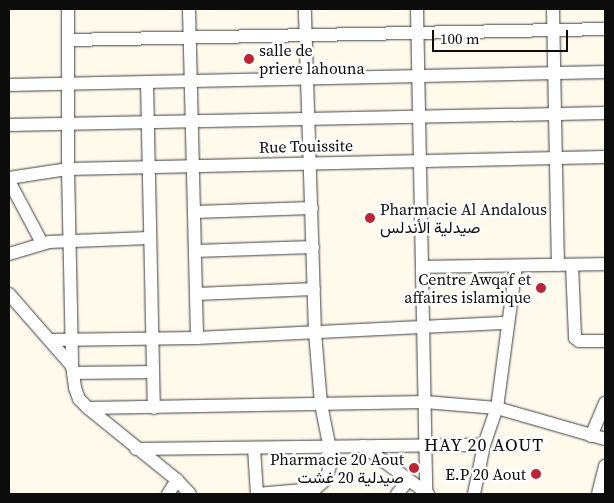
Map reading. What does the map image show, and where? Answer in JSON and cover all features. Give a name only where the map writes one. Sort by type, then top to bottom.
[{"type":"street","points":[[68,9],[69,240],[73,369],[79,399],[136,449],[177,480],[190,494]]},
{"type":"street","points":[[189,9],[197,338]]},
{"type":"street","points":[[254,448],[257,494],[315,488],[326,478],[332,459],[321,404],[315,332],[312,208],[308,163],[305,9]]},
{"type":"street","points":[[417,9],[427,493]]},
{"type":"street","points":[[553,9],[558,265]]},
{"type":"street","points":[[68,40],[605,29]]},
{"type":"street","points":[[9,85],[605,72]]},
{"type":"street","points":[[147,82],[154,408]]},
{"type":"street","points":[[9,125],[69,122],[605,113]]},
{"type":"street","name":"Rue Touissite","points":[[9,180],[68,169],[605,157]]},
{"type":"street","points":[[9,180],[42,243]]},
{"type":"street","points":[[195,212],[312,208]]},
{"type":"street","points":[[10,250],[42,243],[69,240],[149,238]]},
{"type":"street","points":[[195,251],[313,247]]},
{"type":"street","points":[[422,266],[605,264]]},
{"type":"street","points":[[572,265],[575,338],[578,341],[605,341]]},
{"type":"street","points":[[474,494],[484,445],[496,408],[516,266]]},
{"type":"street","points":[[196,294],[314,289]]},
{"type":"street","points":[[9,294],[73,369],[153,372]]},
{"type":"street","points":[[50,340],[197,338],[508,323]]},
{"type":"street","points":[[88,408],[425,402],[496,408],[605,439]]},
{"type":"street","points":[[591,436],[605,403]]},
{"type":"street","points":[[136,449],[484,445]]},
{"type":"street","points":[[363,446],[408,481],[427,493]]},
{"type":"street","points":[[598,494],[605,466]]},
{"type":"street","points":[[168,494],[177,480]]},
{"type":"street","points":[[397,494],[408,481]]},
{"type":"place","name":"salle de priere lahouna","points":[[249,59]]},
{"type":"place","name":"Pharmacie Al Andalous صيدلية الأندلس","points":[[370,218]]},
{"type":"place","name":"Centre Awqaf et affaires islamique","points":[[541,288]]},
{"type":"place","name":"Pharmacie 20 Aout صيدلية 20 غشت","points":[[414,468]]},
{"type":"place","name":"E.P 20 Aout","points":[[536,474]]},
{"type":"district","name":"HAY 20 AOUT","points":[[484,445]]}]
